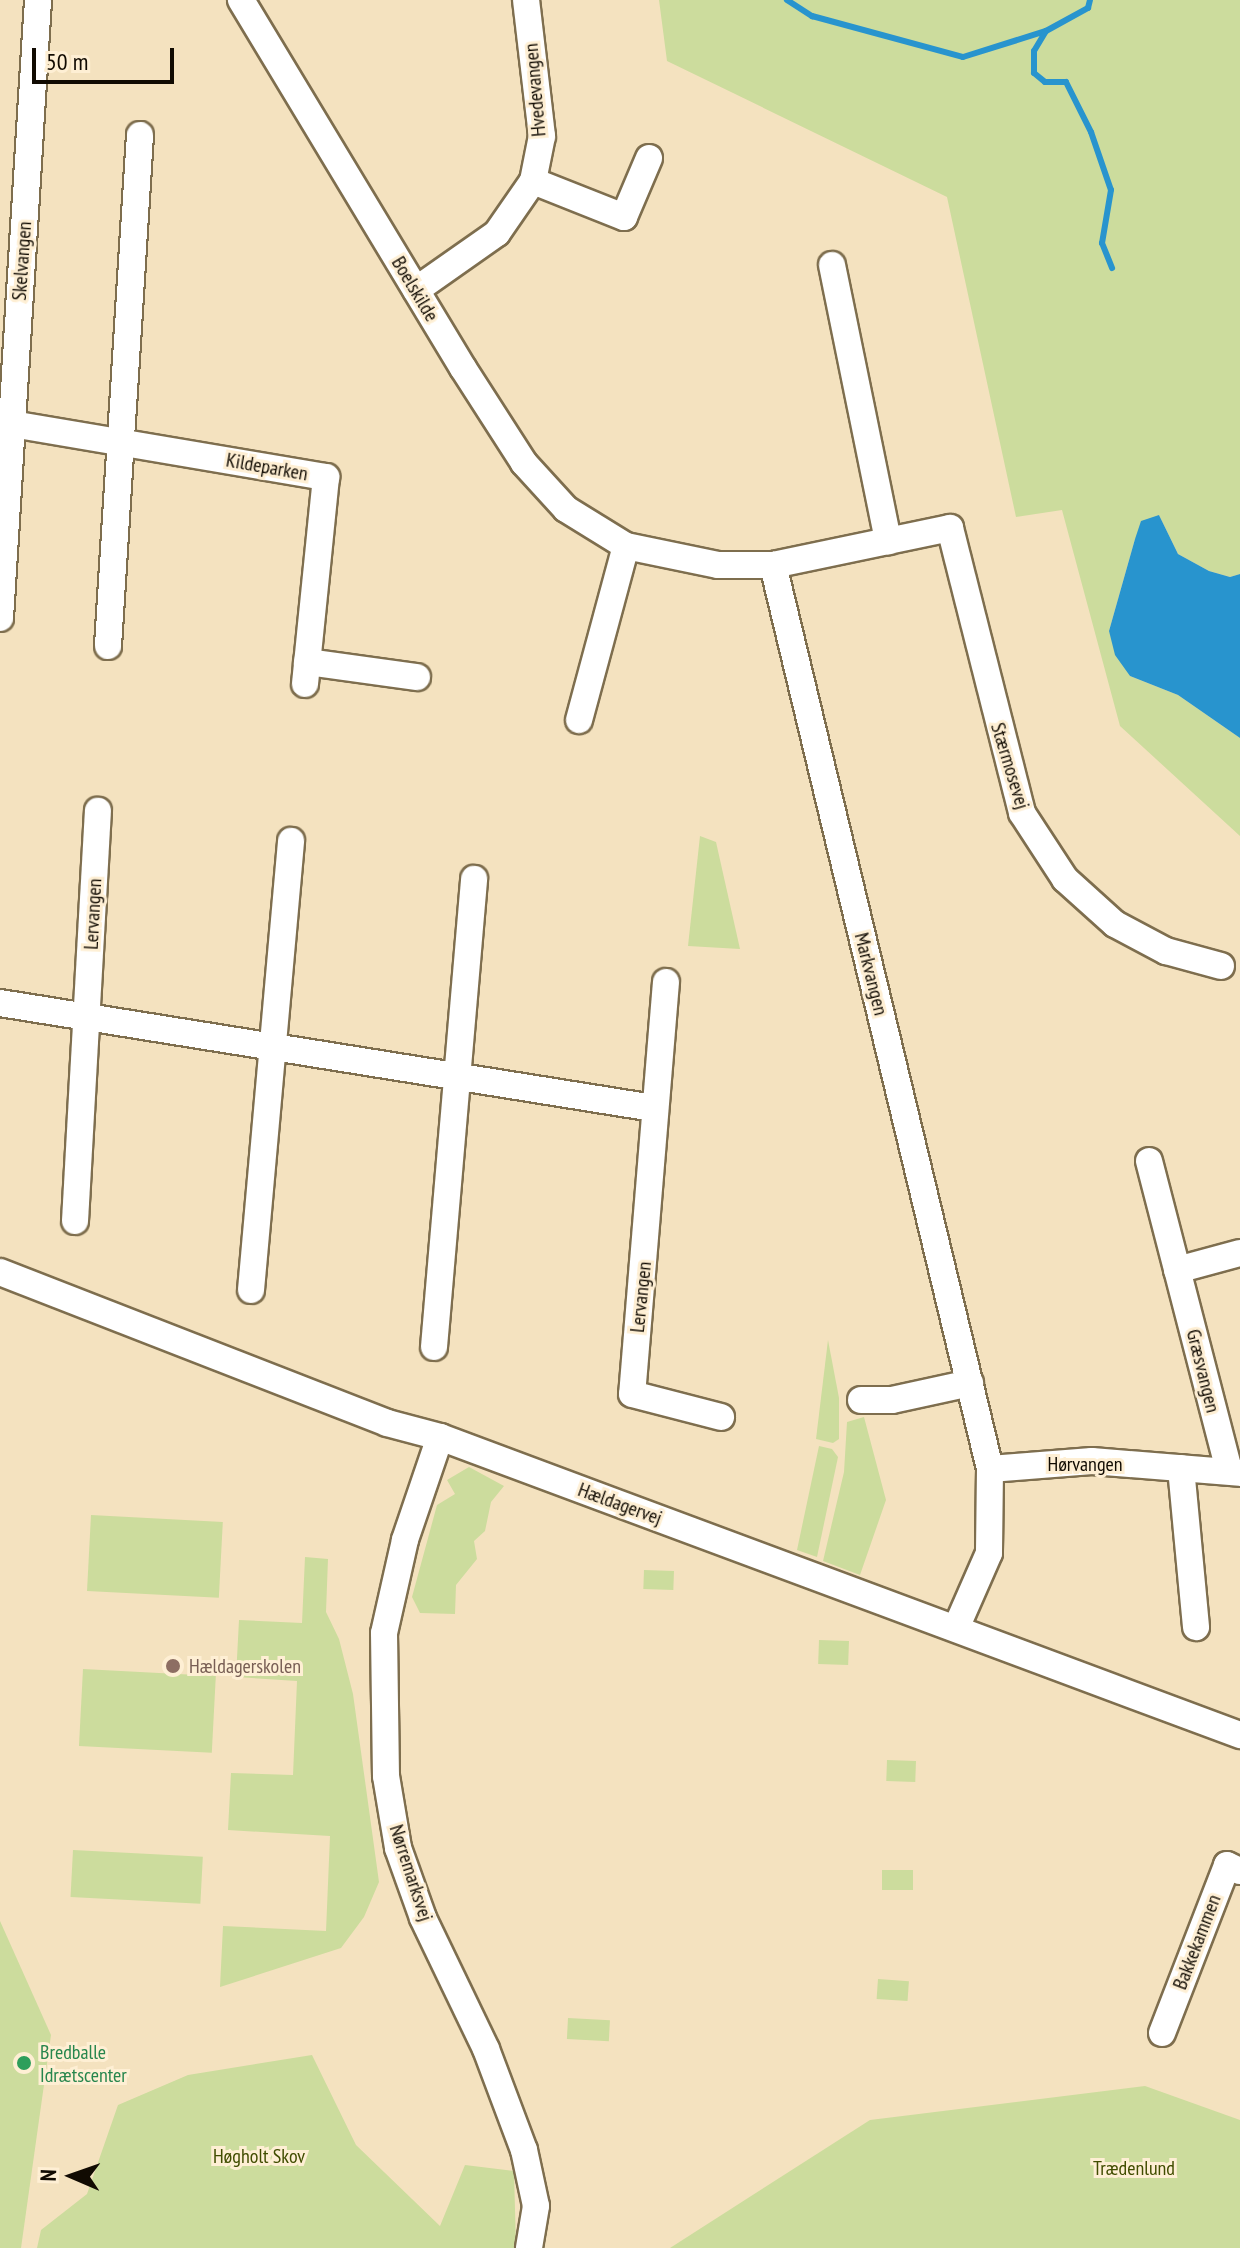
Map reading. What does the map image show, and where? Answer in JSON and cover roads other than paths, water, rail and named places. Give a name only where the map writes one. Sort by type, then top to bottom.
[{"type":"street","name":"Skelvangen","points":[[0,618],[6,423],[38,0]]},
{"type":"street","name":"Boelskilde","points":[[241,0],[524,463],[566,509],[626,546],[718,565],[773,565],[888,541]]},
{"type":"street","name":"Hvedevangen","points":[[416,290],[497,233],[533,181],[542,136],[526,0]]},
{"type":"street","points":[[108,646],[140,135]]},
{"type":"street","points":[[533,181],[624,217],[649,158]]},
{"type":"street","points":[[832,265],[888,541]]},
{"type":"street","name":"Kildeparken","points":[[6,423],[326,477],[306,673],[417,677]]},
{"type":"street","name":"Stærmosevej","points":[[888,541],[950,528],[1022,813],[1065,879],[1115,924],[1166,951],[1221,966]]},
{"type":"street","points":[[579,720],[626,546]]},
{"type":"street","name":"Markvangen","points":[[773,565],[990,1469],[989,1553],[957,1626]]},
{"type":"street","name":"Lervangen","points":[[75,1221],[98,811]]},
{"type":"street","points":[[251,1290],[291,841]]},
{"type":"street","points":[[434,1347],[474,879]]},
{"type":"street","name":"Lervangen","points":[[666,982],[653,1108],[632,1394],[721,1417]]},
{"type":"street","points":[[0,1003],[653,1108]]},
{"type":"street","name":"Græsvangen","points":[[1149,1161],[1234,1472]]},
{"type":"street","points":[[1177,1270],[1240,1253]]},
{"type":"street","name":"Hældagervej","points":[[0,1272],[387,1423],[440,1437],[957,1626],[1240,1735]]},
{"type":"street","points":[[861,1400],[892,1400],[970,1383]]},
{"type":"street","name":"Nørremarksvej","points":[[440,1437],[405,1540],[384,1633],[386,1776],[398,1848],[423,1918],[486,2049],[524,2150],[536,2206],[529,2248]]},
{"type":"street","name":"Hørvangen","points":[[990,1469],[1081,1461],[1234,1472]]},
{"type":"street","points":[[1181,1468],[1196,1627]]},
{"type":"street","name":"Bakkekammen","points":[[1162,2033],[1227,1865],[1240,1871]]},
{"type":"water","points":[[1159,515],[1178,554],[1209,571],[1230,577],[1240,574],[1240,738],[1178,695],[1130,676],[1115,655],[1109,631],[1135,539],[1141,521]]},
{"type":"waterway","points":[[787,0],[812,16],[963,57],[1046,31],[1088,8],[1090,0]]},
{"type":"waterway","points":[[1046,31],[1034,51],[1034,73],[1045,82],[1066,82],[1091,132],[1111,190],[1102,243],[1112,268]]},
{"type":"place","name":"Hældagerskolen","points":[[173,1666]]},
{"type":"place","name":"Bredballe Idrætscenter","points":[[24,2063]]},
{"type":"park label","name":"Høgholt Skov","points":[[259,2156]]},
{"type":"park label","name":"Trædenlund","points":[[1134,2168]]}]
